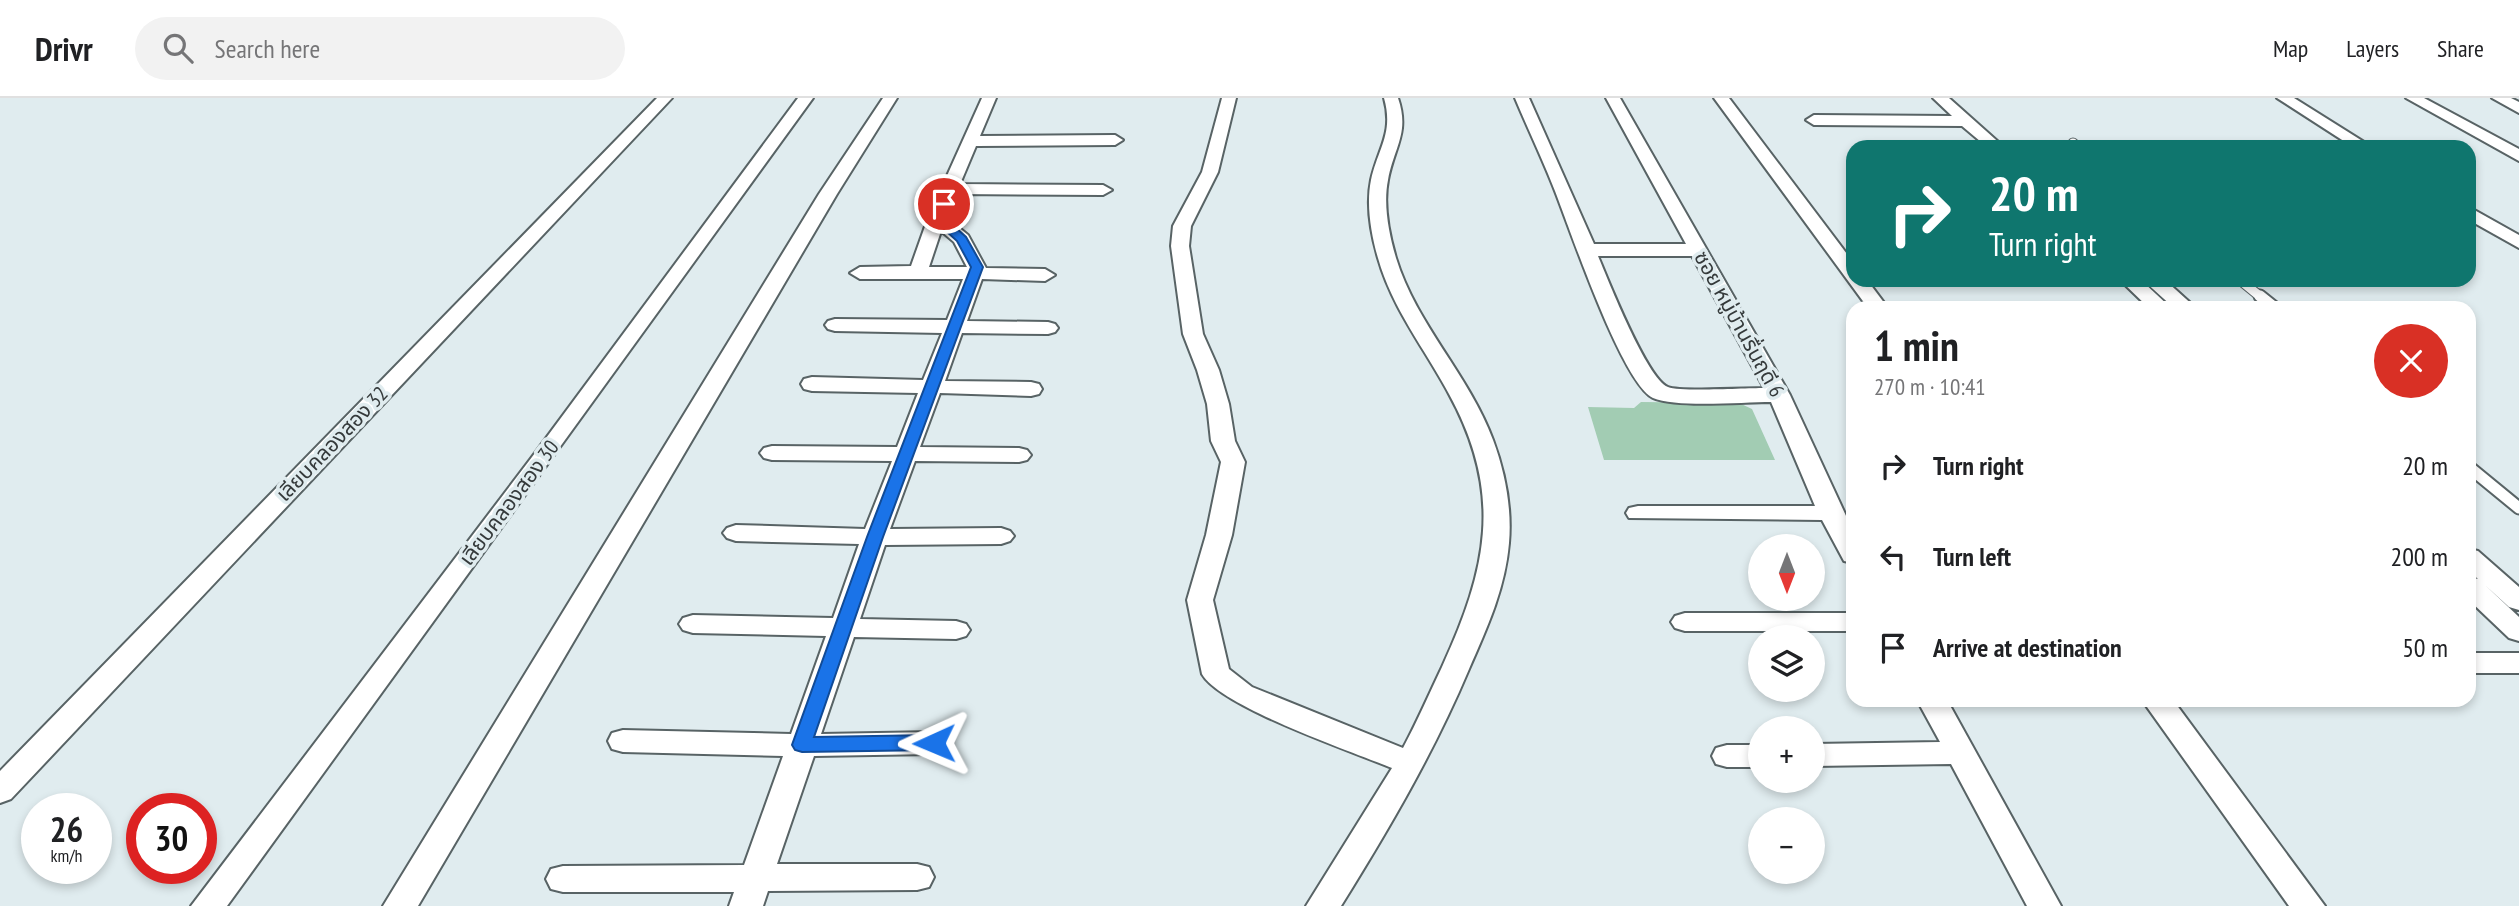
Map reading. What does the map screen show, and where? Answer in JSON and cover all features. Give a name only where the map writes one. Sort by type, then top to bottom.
[{"type":"street","name":"เลียบคลองสอง 32","points":[[0,791],[665,98]]},
{"type":"street","name":"เลียบคลองสอง 30","points":[[208,906],[540,462],[806,98]]},
{"type":"street","points":[[400,906],[828,194],[890,98]]},
{"type":"street","points":[[918,272],[937,218],[989,98]]},
{"type":"street","points":[[1228,98],[1210,172],[1182,226],[1180,246],[1193,334],[1208,370],[1218,404],[1223,441],[1233,462],[1219,535],[1200,600],[1216,674],[1242,694],[1409,763]]},
{"type":"street","points":[[1323,906],[1409,763],[1440,705],[1477,626],[1489,589],[1496,542],[1490,479],[1482,442],[1472,415],[1458,386],[1429,344],[1397,286],[1387,257],[1378,188],[1395,139],[1397,118],[1391,98]]},
{"type":"street","points":[[1522,98],[1607,301],[1647,383],[1652,388],[1674,395],[1779,395]]},
{"type":"street","name":"ซอย หมู่บ้านรื่นฤดี 6","points":[[1613,98],[1779,395],[1830,513],[1846,542]]},
{"type":"street","points":[[1721,98],[1846,266]]},
{"type":"street","points":[[1922,98],[1967,140]]},
{"type":"street","points":[[1940,98],[1988,140]]},
{"type":"street","points":[[2284,98],[2353,140]]},
{"type":"street","points":[[2413,98],[2519,156]]},
{"type":"street","points":[[2499,98],[2519,108]]},
{"type":"street","points":[[1814,120],[1966,121]]},
{"type":"street","points":[[971,141],[1115,140]]},
{"type":"street","points":[[950,189],[1103,190]]},
{"type":"street","points":[[2476,216],[2519,243]]},
{"type":"street","points":[[750,892],[875,537],[977,267],[962,239],[937,218]]},
{"type":"street","points":[[1587,250],[1698,250]]},
{"type":"street","points":[[860,273],[1045,275]]},
{"type":"street","points":[[2138,287],[2153,301]]},
{"type":"street","points":[[2161,287],[2178,301]]},
{"type":"street","points":[[835,325],[1048,328]]},
{"type":"street","points":[[812,384],[1031,388]]},
{"type":"street","points":[[772,453],[1019,455]]},
{"type":"street","points":[[1638,513],[1830,513]]},
{"type":"street","points":[[736,533],[875,537],[1001,536]]},
{"type":"street","points":[[2476,563],[2519,601]]},
{"type":"street","points":[[2476,592],[2519,632]]},
{"type":"street","points":[[1685,622],[1846,622]]},
{"type":"street","points":[[693,624],[956,630]]},
{"type":"street","points":[[2476,663],[2519,663]]},
{"type":"street","points":[[1936,707],[2044,906]]},
{"type":"street","points":[[2162,707],[2308,906]]},
{"type":"street","points":[[622,741],[802,745],[934,743]]},
{"type":"street","points":[[1825,755],[1962,753]]},
{"type":"street","points":[[1727,756],[1748,756]]},
{"type":"street","points":[[563,879],[750,892],[917,877]]},
{"type":"lane","points":[[2249,287],[2266,301]]},
{"type":"lane","points":[[2476,473],[2519,508]]},
{"type":"green space","points":[[1641,402],[1739,403],[1752,409],[1775,460],[1604,460],[1588,407],[1634,408]]},
{"type":"route","points":[[934,743],[802,745],[875,537],[977,267],[962,239],[937,218],[944,204]]}]
